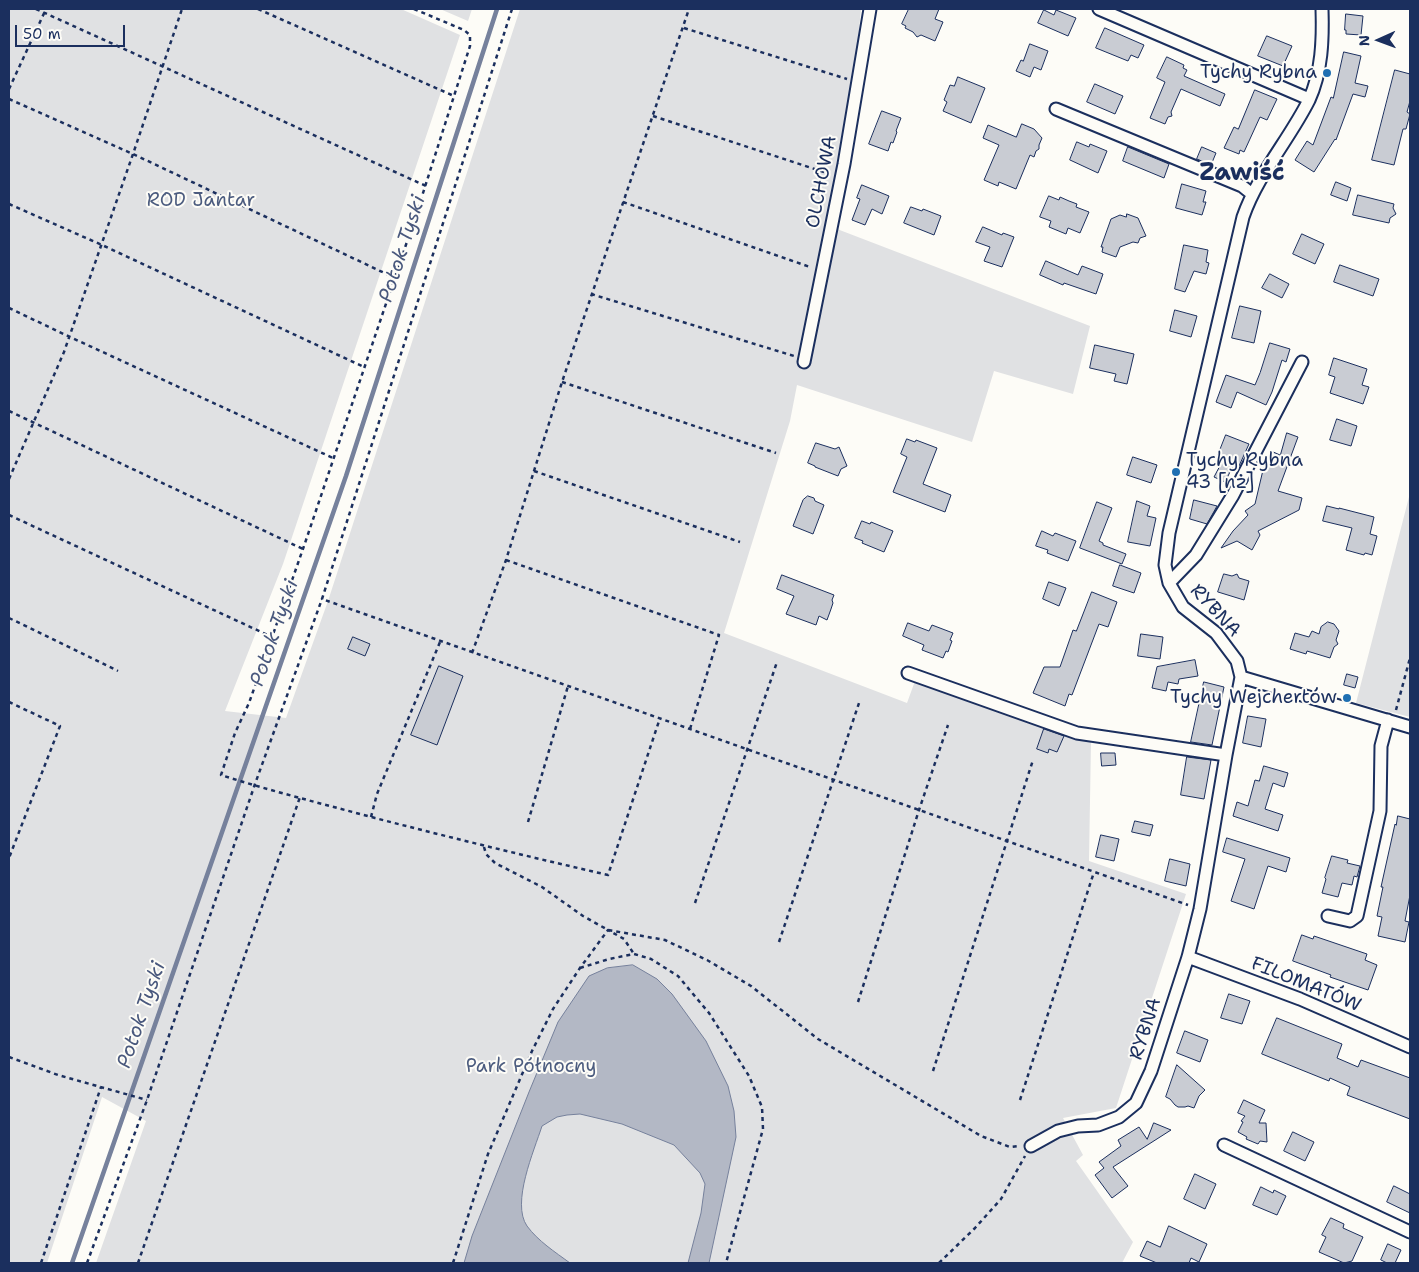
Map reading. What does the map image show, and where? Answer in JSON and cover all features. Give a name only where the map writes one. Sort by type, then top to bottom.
[{"type":"street","name":"OLCHOWA","points":[[805,361],[841,177],[870,9]]},
{"type":"street","points":[[1099,9],[1309,99]]},
{"type":"street","name":"RYBNA","points":[[1031,1146],[1058,1131],[1078,1126],[1098,1125],[1112,1120],[1136,1104],[1151,1071],[1188,957],[1200,909],[1241,677],[1237,661],[1216,633],[1183,607],[1169,583],[1165,565],[1169,533],[1243,217],[1252,194],[1296,124],[1309,99],[1318,70],[1322,33],[1322,9]]},
{"type":"street","points":[[1056,109],[1242,186],[1252,194]]},
{"type":"street","points":[[1169,583],[1196,554],[1232,495],[1302,362]]},
{"type":"street","points":[[908,673],[1077,733],[1226,755]]},
{"type":"street","points":[[1241,677],[1410,727]]},
{"type":"street","points":[[1328,916],[1350,921],[1357,916],[1380,811],[1381,746],[1391,721]]},
{"type":"street","name":"FILOMATÓW","points":[[1188,957],[1300,999],[1410,1048]]},
{"type":"street","points":[[1224,1145],[1410,1232]]},
{"type":"path","points":[[36,9],[426,186]]},
{"type":"path","points":[[9,89],[46,9]]},
{"type":"path","points":[[9,479],[70,337],[182,9]]},
{"type":"path","points":[[258,9],[454,96]]},
{"type":"path","points":[[414,9],[464,30],[470,35],[470,46],[426,186],[303,549],[249,703],[235,733],[220,775],[254,786],[484,847],[608,876],[660,718]]},
{"type":"path","points":[[87,1263],[147,1100],[254,786],[322,599],[512,9]]},
{"type":"path","points":[[472,652],[506,560],[591,294],[689,9]]},
{"type":"path","points":[[684,28],[847,79]]},
{"type":"path","points":[[9,99],[133,154],[395,278]]},
{"type":"path","points":[[652,116],[841,177]]},
{"type":"path","points":[[623,202],[810,267]]},
{"type":"path","points":[[9,204],[102,245],[364,368]]},
{"type":"path","points":[[591,294],[805,361]]},
{"type":"path","points":[[9,308],[333,458]]},
{"type":"path","points":[[562,382],[776,453]]},
{"type":"path","points":[[9,411],[303,549]]},
{"type":"path","points":[[534,471],[740,542]]},
{"type":"path","points":[[9,515],[272,637]]},
{"type":"path","points":[[506,560],[719,635],[690,730]]},
{"type":"path","points":[[322,599],[1200,909]]},
{"type":"path","points":[[9,618],[118,671]]},
{"type":"path","points":[[371,817],[377,794],[440,642]]},
{"type":"path","points":[[1391,721],[1410,658]]},
{"type":"path","points":[[695,903],[777,662]]},
{"type":"path","points":[[1406,674],[1410,675]]},
{"type":"path","points":[[528,822],[568,686]]},
{"type":"path","points":[[779,942],[860,700]]},
{"type":"path","points":[[9,702],[60,726],[9,858]]},
{"type":"path","points":[[858,1002],[948,725]]},
{"type":"path","points":[[933,1070],[1033,760]]},
{"type":"path","points":[[138,1263],[300,797]]},
{"type":"path","points":[[484,847],[486,854],[495,863],[542,887],[582,916],[624,939],[634,954]]},
{"type":"path","points":[[1020,1100],[1094,872]]},
{"type":"path","points":[[453,1263],[488,1154],[528,1060],[553,1009],[608,930]]},
{"type":"path","points":[[608,930],[665,940],[707,960],[751,986],[818,1039],[981,1136],[1010,1147],[1031,1146]]},
{"type":"path","points":[[580,968],[634,954],[651,959],[678,976],[709,1013],[749,1076],[762,1107],[763,1129],[726,1263]]},
{"type":"path","points":[[9,1057],[58,1075],[147,1100]]},
{"type":"path","points":[[41,1263],[101,1086]]},
{"type":"path","points":[[940,1262],[1001,1199],[1031,1146]]},
{"type":"path","points":[[940,1262],[945,1263]]},
{"type":"green space","points":[[9,9],[401,9],[460,35],[283,564],[225,711],[286,718],[328,601],[520,9],[861,9],[858,40],[827,221],[837,229],[1090,326],[1073,394],[994,371],[972,442],[797,385],[790,421],[724,633],[907,703],[915,681],[1091,741],[1089,861],[1186,894],[1116,1108],[1063,1118],[1083,1155],[1076,1161],[1133,1242],[1122,1263],[96,1263],[146,1121],[102,1097],[47,1263],[9,1263]]},
{"type":"green space","points":[[440,9],[472,9],[468,21]]},
{"type":"green space","points":[[1410,493],[1410,717],[1356,703]]},
{"type":"shaded area","points":[[633,965],[657,979],[672,994],[706,1041],[728,1086],[734,1111],[736,1137],[709,1263],[688,1263],[701,1213],[705,1184],[700,1173],[674,1145],[622,1124],[580,1114],[557,1117],[542,1126],[526,1177],[521,1204],[523,1216],[531,1231],[570,1263],[464,1263],[472,1236],[558,1022],[589,976],[607,968]]},
{"type":"building","points":[[909,9],[939,9],[935,19],[943,22],[935,41],[921,35],[917,37],[913,32],[905,28],[906,26],[902,24]]},
{"type":"building","points":[[1044,10],[1054,15],[1056,10],[1076,18],[1068,36],[1038,23]]},
{"type":"building","points":[[1346,14],[1363,16],[1361,35],[1346,34]]},
{"type":"building","points":[[1105,28],[1144,45],[1138,58],[1131,55],[1128,61],[1096,48]]},
{"type":"building","points":[[1267,36],[1292,46],[1283,66],[1258,56]]},
{"type":"building","points":[[1030,44],[1048,51],[1041,70],[1034,67],[1030,77],[1016,71],[1021,60],[1023,61]]},
{"type":"building","points":[[1344,52],[1361,56],[1355,83],[1368,86],[1365,97],[1353,94],[1336,140],[1314,172],[1295,160],[1307,141],[1313,145],[1331,97],[1333,98]]},
{"type":"building","points":[[1167,57],[1184,65],[1183,68],[1187,70],[1184,76],[1225,94],[1220,106],[1181,89],[1171,112],[1172,116],[1168,117],[1165,124],[1150,118],[1165,82],[1157,78]]},
{"type":"building","points":[[1395,70],[1410,74],[1410,101],[1407,112],[1410,114],[1406,129],[1403,129],[1394,165],[1372,160]]},
{"type":"building","points":[[958,77],[985,88],[971,123],[943,111],[947,102],[944,100],[950,85],[954,86]]},
{"type":"building","points":[[1095,84],[1123,96],[1115,114],[1087,102]]},
{"type":"building","points":[[1255,90],[1277,99],[1267,120],[1260,117],[1244,152],[1240,150],[1239,154],[1224,148],[1234,127],[1238,129]]},
{"type":"building","points":[[882,111],[901,118],[893,143],[891,142],[888,151],[869,144]]},
{"type":"building","points":[[1022,124],[1034,129],[1042,138],[1039,149],[1034,157],[1030,155],[1016,189],[999,182],[998,186],[984,180],[999,145],[983,138],[988,125],[1016,137]]},
{"type":"building","points":[[1077,142],[1089,147],[1090,144],[1107,151],[1098,173],[1070,160]]},
{"type":"building","points":[[1128,147],[1169,164],[1164,178],[1123,161]]},
{"type":"building","points":[[1202,147],[1216,153],[1211,165],[1197,159]]},
{"type":"building","points":[[1336,182],[1351,188],[1347,201],[1331,195]]},
{"type":"building","points":[[1182,184],[1206,191],[1203,202],[1206,202],[1202,215],[1176,208]]},
{"type":"building","points":[[862,185],[889,196],[882,214],[872,209],[865,225],[852,220],[860,199],[857,198]]},
{"type":"building","points":[[1358,195],[1394,204],[1393,208],[1396,214],[1390,218],[1389,223],[1353,215]]},
{"type":"building","points":[[1049,196],[1059,200],[1060,197],[1077,204],[1076,207],[1089,212],[1080,233],[1068,228],[1066,234],[1049,227],[1051,221],[1040,217]]},
{"type":"building","points":[[911,207],[922,211],[923,209],[941,216],[934,235],[904,223]]},
{"type":"building","points":[[1127,214],[1138,218],[1146,236],[1140,238],[1138,243],[1133,242],[1120,247],[1116,257],[1102,252],[1103,247],[1101,247],[1111,219],[1120,215],[1126,217]]},
{"type":"building","points":[[983,227],[1002,235],[1003,233],[1014,237],[1002,267],[984,261],[990,247],[976,242]]},
{"type":"building","points":[[1302,234],[1324,244],[1315,264],[1293,254]]},
{"type":"building","points":[[1184,245],[1208,250],[1206,262],[1209,263],[1206,274],[1194,271],[1185,292],[1175,289]]},
{"type":"building","points":[[1046,261],[1078,275],[1082,266],[1103,274],[1096,294],[1064,283],[1063,285],[1040,275]]},
{"type":"building","points":[[1340,265],[1379,279],[1373,296],[1334,282]]},
{"type":"building","points":[[1270,274],[1289,284],[1282,298],[1262,288]]},
{"type":"building","points":[[1240,306],[1261,311],[1254,343],[1232,338]]},
{"type":"building","points":[[1175,310],[1197,316],[1191,337],[1170,331]]},
{"type":"building","points":[[1270,343],[1290,349],[1286,362],[1282,360],[1266,405],[1237,392],[1231,408],[1216,402],[1226,375],[1255,385]]},
{"type":"building","points":[[1095,345],[1134,354],[1127,384],[1114,381],[1116,374],[1090,368]]},
{"type":"building","points":[[1334,358],[1367,369],[1362,385],[1369,387],[1363,404],[1330,393],[1335,377],[1329,375]]},
{"type":"building","points":[[1337,419],[1357,426],[1351,446],[1330,440]]},
{"type":"building","points":[[1287,433],[1298,437],[1278,491],[1302,498],[1299,510],[1258,531],[1260,535],[1252,550],[1237,541],[1221,548],[1248,515],[1245,511],[1255,504],[1263,470],[1271,451],[1280,455]]},
{"type":"building","points":[[1226,435],[1249,444],[1239,466],[1234,464],[1225,482],[1214,477],[1223,460],[1217,458]]},
{"type":"building","points":[[907,439],[915,442],[916,440],[937,448],[923,484],[951,495],[945,512],[893,492],[907,457],[901,454]]},
{"type":"building","points":[[816,443],[835,449],[839,447],[847,466],[841,469],[838,476],[808,463]]},
{"type":"building","points":[[1133,457],[1157,465],[1151,483],[1127,475]]},
{"type":"building","points":[[808,496],[824,505],[813,534],[793,526],[803,500]]},
{"type":"building","points":[[1194,500],[1217,506],[1207,524],[1190,519]]},
{"type":"building","points":[[1137,501],[1150,506],[1147,516],[1156,518],[1150,546],[1128,542]]},
{"type":"building","points":[[1097,502],[1112,508],[1099,541],[1103,545],[1126,554],[1122,564],[1080,548]]},
{"type":"building","points":[[1327,506],[1374,517],[1370,534],[1377,536],[1372,555],[1365,553],[1364,555],[1346,550],[1352,528],[1323,521]]},
{"type":"building","points":[[862,521],[870,524],[871,522],[893,531],[884,552],[855,538]]},
{"type":"building","points":[[1042,531],[1053,536],[1055,533],[1076,541],[1068,561],[1047,553],[1048,550],[1036,546]]},
{"type":"building","points":[[1120,565],[1141,573],[1134,593],[1113,586]]},
{"type":"building","points":[[1224,574],[1232,576],[1237,574],[1239,578],[1249,581],[1244,600],[1218,592]]},
{"type":"building","points":[[782,575],[834,595],[827,620],[819,616],[816,625],[786,614],[794,596],[777,589]]},
{"type":"building","points":[[1049,582],[1066,588],[1059,606],[1043,599]]},
{"type":"building","points":[[1092,592],[1117,602],[1108,627],[1099,624],[1072,695],[1069,694],[1065,706],[1033,693],[1044,667],[1060,667],[1073,630],[1076,631]]},
{"type":"building","points":[[1328,622],[1334,624],[1339,631],[1336,640],[1338,644],[1334,647],[1330,658],[1307,651],[1306,654],[1290,649],[1295,633],[1309,637],[1312,631],[1319,634],[1321,627]]},
{"type":"building","points":[[908,623],[929,631],[932,625],[953,633],[948,652],[946,651],[943,658],[922,650],[924,645],[903,636]]},
{"type":"building","points":[[1141,634],[1163,637],[1160,659],[1138,656]]},
{"type":"building","points":[[353,637],[370,644],[365,656],[348,649]]},
{"type":"building","points":[[1195,660],[1198,676],[1179,679],[1178,684],[1168,682],[1166,691],[1152,688],[1157,667]]},
{"type":"building","points":[[439,666],[463,676],[437,745],[411,735]]},
{"type":"building","points":[[1347,674],[1358,677],[1355,688],[1344,685]]},
{"type":"building","points":[[1204,682],[1224,687],[1212,745],[1191,742]]},
{"type":"building","points":[[1248,716],[1266,719],[1261,747],[1243,743]]},
{"type":"building","points":[[1044,729],[1064,736],[1057,752],[1049,749],[1048,753],[1037,749]]},
{"type":"building","points":[[1101,753],[1115,753],[1116,765],[1102,766]]},
{"type":"building","points":[[1187,757],[1211,760],[1204,799],[1181,795]]},
{"type":"building","points":[[1264,766],[1288,773],[1284,787],[1273,783],[1265,809],[1283,815],[1278,831],[1233,816],[1237,802],[1248,806],[1255,780],[1259,781]]},
{"type":"building","points":[[1398,816],[1410,819],[1410,895],[1405,921],[1409,922],[1405,942],[1378,936],[1382,917],[1377,916],[1383,887],[1381,887]]},
{"type":"building","points":[[1135,821],[1153,825],[1150,836],[1132,832]]},
{"type":"building","points":[[1101,835],[1119,839],[1114,861],[1096,857]]},
{"type":"building","points":[[1227,838],[1290,858],[1286,872],[1268,866],[1254,909],[1231,901],[1245,859],[1223,852]]},
{"type":"building","points":[[1332,856],[1348,860],[1347,863],[1360,866],[1357,877],[1354,876],[1352,885],[1342,883],[1338,897],[1322,893]]},
{"type":"building","points":[[1170,859],[1190,864],[1186,886],[1165,881]]},
{"type":"building","points":[[1302,935],[1313,939],[1314,936],[1367,954],[1365,960],[1377,965],[1368,990],[1330,977],[1331,975],[1293,961]]},
{"type":"building","points":[[1229,994],[1250,1001],[1242,1024],[1221,1018]]},
{"type":"building","points":[[1277,1018],[1342,1044],[1337,1058],[1358,1067],[1361,1060],[1410,1078],[1410,1119],[1347,1095],[1350,1087],[1330,1078],[1329,1081],[1262,1054]]},
{"type":"building","points":[[1185,1031],[1208,1040],[1200,1062],[1177,1053]]},
{"type":"building","points":[[1177,1065],[1205,1090],[1199,1096],[1194,1108],[1188,1106],[1178,1107],[1166,1097]]},
{"type":"building","points":[[1244,1100],[1265,1110],[1259,1123],[1266,1123],[1267,1142],[1260,1141],[1258,1144],[1246,1139],[1247,1137],[1238,1132],[1243,1122],[1241,1121],[1245,1116],[1238,1113]]},
{"type":"building","points":[[1154,1123],[1171,1130],[1113,1167],[1128,1186],[1112,1198],[1095,1175],[1104,1168],[1099,1162],[1121,1146],[1118,1140],[1139,1127],[1147,1139]]},
{"type":"building","points":[[1293,1132],[1314,1142],[1305,1161],[1284,1151]]},
{"type":"building","points":[[1195,1174],[1216,1184],[1205,1209],[1184,1199]]},
{"type":"building","points":[[1394,1186],[1410,1194],[1410,1213],[1387,1202]]},
{"type":"building","points":[[1261,1187],[1273,1193],[1274,1190],[1286,1196],[1277,1215],[1253,1205]]},
{"type":"building","points":[[1331,1218],[1344,1224],[1343,1228],[1363,1237],[1352,1261],[1344,1263],[1319,1252],[1326,1237],[1322,1235]]},
{"type":"building","points":[[1169,1226],[1207,1244],[1199,1262],[1191,1258],[1189,1263],[1157,1263],[1140,1256],[1147,1241],[1160,1247]]},
{"type":"building","points":[[1388,1244],[1401,1250],[1395,1263],[1387,1263],[1381,1260]]},
{"type":"waterway","name":"Potok Tyski","points":[[72,1263],[346,476],[497,9]]},
{"type":"place","name":"Tychy Rybna","points":[[1327,73]]},
{"type":"place","name":"Tychy Rybna 43 [nż]","points":[[1176,472]]},
{"type":"place","name":"Tychy Wejchertów","points":[[1347,698]]},
{"type":"district","name":"Zawiść","points":[[1242,174]]},
{"type":"park label","name":"ROD Jantar","points":[[201,201]]},
{"type":"park label","name":"Park Północny","points":[[531,1067]]}]
